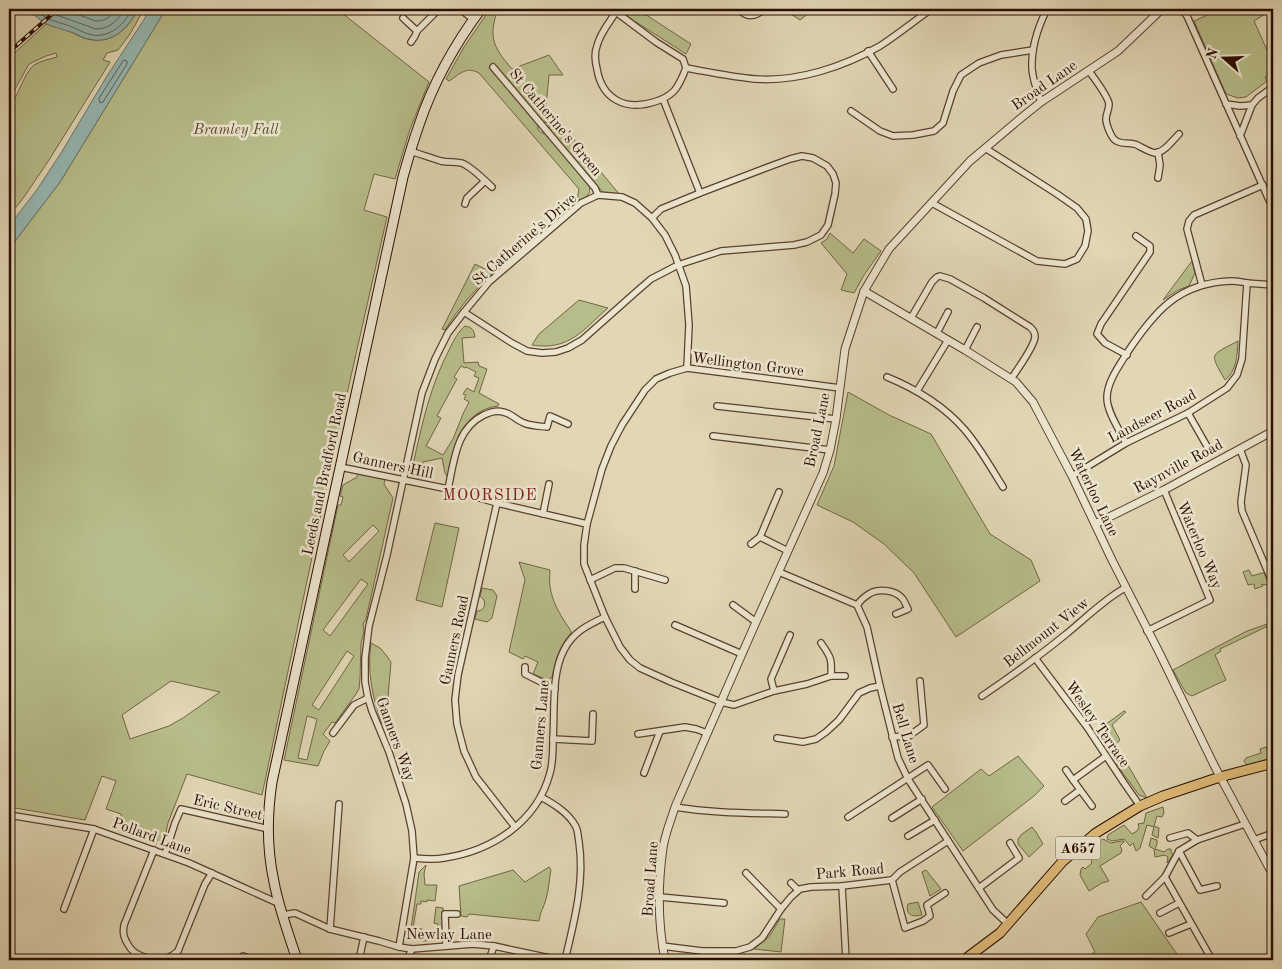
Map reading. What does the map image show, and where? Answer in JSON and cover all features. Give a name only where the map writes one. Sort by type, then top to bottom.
[{"type":"main road","name":"Leeds and Bradford Road","points":[[297,960],[274,884],[270,864],[268,806],[272,782],[394,215],[410,151],[439,77],[473,19],[481,9]]},
{"type":"main road","name":"A657","points":[[964,960],[1000,933],[1063,861],[1096,833],[1140,806],[1163,796],[1220,777],[1273,763]]},
{"type":"street","points":[[411,42],[417,31],[439,9]]},
{"type":"street","points":[[460,9],[473,19]]},
{"type":"street","points":[[739,9],[750,16],[760,13],[764,9]]},
{"type":"street","points":[[686,68],[757,79],[790,78],[823,71],[851,60],[880,45],[929,10],[939,9]]},
{"type":"street","points":[[1041,102],[1032,68],[1033,50],[1039,26],[1047,9]]},
{"type":"street","name":"Broad Lane","points":[[665,960],[660,929],[660,897],[664,847],[675,807],[823,473],[836,419],[845,349],[864,291],[889,249],[970,161],[1041,102],[1118,51],[1162,9]]},
{"type":"street","points":[[1181,9],[1187,16],[1273,207]]},
{"type":"street","points":[[613,10],[683,60],[686,68],[682,80],[674,91],[662,99],[646,104],[632,105],[618,102],[609,95],[603,86],[596,68],[596,48],[613,10]]},
{"type":"street","points":[[403,18],[417,31]]},
{"type":"street","points":[[851,111],[880,131],[893,136],[934,131],[943,123],[953,91],[961,75],[979,63],[1001,56],[1033,50]]},
{"type":"street","points":[[868,51],[893,89]]},
{"type":"street","name":"St Catherine's Green","points":[[493,67],[595,188],[598,195]]},
{"type":"street","points":[[1089,71],[1108,100],[1109,109],[1106,121],[1114,139],[1119,142],[1135,144],[1150,152],[1158,152],[1179,134]]},
{"type":"street","points":[[1240,136],[1252,105],[1273,87]]},
{"type":"street","points":[[662,99],[700,193]]},
{"type":"street","points":[[1226,104],[1252,105]]},
{"type":"street","points":[[932,203],[1037,261],[1065,264],[1077,260],[1085,246],[1088,231],[1086,219],[1076,208],[1057,194],[985,148]]},
{"type":"street","points":[[410,151],[441,161],[459,162],[474,170],[492,187]]},
{"type":"street","points":[[1158,152],[1160,165],[1158,178]]},
{"type":"street","points":[[464,312],[527,351],[556,352],[568,348],[582,340],[644,286],[678,265],[722,251],[794,245],[807,242],[821,234],[828,225],[836,183],[833,174],[826,166],[812,158],[802,156],[781,162],[661,209],[652,218]]},
{"type":"street","points":[[465,204],[467,198],[485,180]]},
{"type":"street","points":[[1202,285],[1187,229],[1188,221],[1194,215],[1262,185]]},
{"type":"street","name":"St Catherine's Drive","points":[[402,480],[422,393],[435,359],[448,333],[489,282],[580,203],[598,195],[622,197],[635,203],[652,218],[665,235],[686,286],[689,325],[687,368]]},
{"type":"street","points":[[1127,355],[1105,343],[1097,334],[1101,324],[1150,252],[1150,246],[1136,236]]},
{"type":"street","points":[[911,318],[932,282],[940,276],[950,279],[984,298],[1035,332],[1032,345],[1011,379]]},
{"type":"street","points":[[1126,444],[1108,405],[1109,386],[1121,363],[1143,330],[1160,310],[1176,296],[1202,285],[1232,281],[1273,285]]},
{"type":"street","name":"Landseer Road","points":[[1072,476],[1126,444],[1188,413],[1227,388],[1237,375],[1242,360],[1247,283]]},
{"type":"street","name":"Waterloo Lane","points":[[864,291],[1016,382],[1033,402],[1072,476],[1125,588],[1160,654],[1220,777],[1273,875]]},
{"type":"street","points":[[937,333],[948,312]]},
{"type":"street","points":[[965,350],[977,327]]},
{"type":"street","points":[[917,391],[948,340]]},
{"type":"street","name":"Wellington Grove","points":[[721,702],[645,671],[630,660],[620,647],[605,617],[584,564],[587,524],[602,467],[631,409],[645,390],[656,380],[670,372],[687,368],[840,388]]},
{"type":"street","points":[[887,377],[917,391],[945,410],[965,430],[985,458],[1002,487]]},
{"type":"street","points":[[717,406],[836,419]]},
{"type":"street","points":[[448,489],[459,442],[467,429],[477,419],[497,411],[505,412],[524,423],[547,427],[550,416],[568,424]]},
{"type":"street","points":[[1188,413],[1208,448]]},
{"type":"street","name":"Raynville Road","points":[[1095,524],[1164,490],[1273,431]]},
{"type":"street","points":[[713,436],[830,450]]},
{"type":"street","points":[[1240,449],[1246,464],[1241,502],[1242,511],[1273,584]]},
{"type":"street","name":"Ganners Hill","points":[[340,467],[448,489],[496,503],[587,524]]},
{"type":"street","name":"Ganners Way","points":[[399,947],[414,858],[412,831],[406,804],[389,752],[368,698],[365,682],[365,658],[369,626],[387,554],[402,480]]},
{"type":"street","points":[[543,514],[549,484]]},
{"type":"street","name":"Waterloo Way","points":[[1147,631],[1210,600],[1164,490]]},
{"type":"street","points":[[751,544],[760,537],[779,492]]},
{"type":"street","name":"Ganners Road","points":[[496,503],[458,674],[455,700],[457,724],[464,751],[476,777],[515,827]]},
{"type":"street","points":[[760,537],[788,551]]},
{"type":"street","points":[[590,580],[615,568],[624,568],[665,580]]},
{"type":"street","points":[[635,571],[636,589]]},
{"type":"street","points":[[779,572],[857,605],[870,593],[890,592],[903,599],[908,609],[896,614]]},
{"type":"street","name":"Bellmount View","points":[[982,696],[1008,679],[1112,595],[1125,588]]},
{"type":"street","points":[[733,605],[756,622]]},
{"type":"street","name":"Bell Lane","points":[[857,605],[867,627],[898,758],[908,779],[979,888],[994,910],[1008,924]]},
{"type":"street","name":"Ganners Lane","points":[[414,858],[442,859],[468,853],[490,845],[503,837],[528,815],[541,797],[550,772],[555,689],[559,664],[564,650],[582,628],[605,617]]},
{"type":"street","points":[[675,625],[742,654]]},
{"type":"street","points":[[774,691],[771,679],[790,635]]},
{"type":"street","points":[[821,643],[832,663],[832,676]]},
{"type":"street","name":"Wesley Terrace","points":[[1035,658],[1087,727],[1140,806]]},
{"type":"street","points":[[525,667],[525,674],[555,689]]},
{"type":"street","points":[[721,702],[734,705],[774,691],[832,676],[845,676]]},
{"type":"street","points":[[892,738],[909,736],[924,725],[920,681]]},
{"type":"street","points":[[777,738],[803,742],[816,739],[839,720],[860,693],[864,690],[880,686]]},
{"type":"street","points":[[333,733],[354,705],[368,698]]},
{"type":"street","points":[[553,739],[592,741],[593,714]]},
{"type":"street","points":[[638,734],[685,727],[707,733]]},
{"type":"street","points":[[644,773],[660,731]]},
{"type":"street","points":[[1073,780],[1106,756]]},
{"type":"street","points":[[848,817],[928,765],[945,789]]},
{"type":"street","points":[[1066,770],[1092,806]]},
{"type":"street","points":[[1065,801],[1080,790]]},
{"type":"street","points":[[541,797],[554,803],[566,813],[576,827],[581,854],[580,888],[565,960]]},
{"type":"street","points":[[892,818],[922,799]]},
{"type":"street","points":[[330,929],[340,804]]},
{"type":"street","points":[[675,807],[718,812],[785,814]]},
{"type":"street","name":"Eric Street","points":[[165,854],[182,808],[268,829]]},
{"type":"street","name":"Pollard Lane","points":[[9,815],[94,828],[212,873],[280,904]]},
{"type":"street","points":[[908,836],[935,820]]},
{"type":"street","points":[[1146,896],[1165,877],[1179,851],[1197,840],[1245,824]]},
{"type":"street","points":[[64,908],[94,828]]},
{"type":"street","points":[[1170,838],[1188,833],[1197,840]]},
{"type":"street","points":[[1254,840],[1273,834]]},
{"type":"street","name":"Park Road","points":[[662,946],[702,952],[736,951],[750,947],[762,938],[781,909],[798,890],[812,887],[842,886],[892,880],[900,872],[948,841]]},
{"type":"street","points":[[979,888],[1019,858],[1010,843]]},
{"type":"street","points":[[153,960],[136,954],[131,950],[123,934],[124,925],[154,850]]},
{"type":"street","points":[[1179,851],[1200,890],[1217,886]]},
{"type":"street","points":[[163,960],[178,951],[205,884],[212,873]]},
{"type":"street","points":[[746,873],[781,909]]},
{"type":"street","points":[[1165,877],[1212,960]]},
{"type":"street","points":[[892,880],[905,928],[930,916],[926,905],[945,893]]},
{"type":"street","points":[[791,883],[798,890]]},
{"type":"street","points":[[842,886],[846,960]]},
{"type":"street","points":[[660,897],[724,903]]},
{"type":"street","points":[[1160,913],[1179,903]]},
{"type":"street","name":"Newlay Lane","points":[[283,915],[295,913],[330,929],[399,947],[412,949],[473,944],[494,946],[560,960]]},
{"type":"street","points":[[446,946],[445,914],[457,914]]},
{"type":"street","points":[[1169,933],[1191,924]]},
{"type":"street","points":[[359,960],[364,937]]},
{"type":"street","points":[[489,960],[494,946]]},
{"type":"street","points":[[407,960],[412,949]]},
{"type":"street","points":[[243,956],[254,960]]},
{"type":"green space","points":[[138,9],[144,9],[130,34],[118,50],[107,53],[103,60],[110,62],[49,160],[9,216],[9,107],[30,69],[39,62],[57,57],[56,53],[29,64],[9,100],[9,58],[46,24],[85,39],[104,40],[124,29]]},
{"type":"green space","name":"Bramley Fall","points":[[166,9],[337,9],[429,82],[410,129],[395,179],[374,174],[364,210],[387,217],[339,429],[262,795],[187,774],[168,823],[163,846],[133,835],[125,829],[121,814],[106,809],[116,781],[102,776],[85,820],[9,807],[9,249],[60,182]],"holes":[[[171,681],[220,692],[169,726],[130,739],[122,715]]]},
{"type":"green space","points":[[490,9],[498,9],[493,27],[494,41],[500,54],[512,69],[549,55],[563,75],[549,75],[546,106],[620,195],[604,193],[602,191],[550,130],[548,123],[542,121],[493,64],[489,68],[538,124],[538,130],[546,134],[588,184],[590,190],[586,197],[577,201],[579,189],[479,73],[470,70],[449,81],[446,79],[464,47]]},
{"type":"green space","points":[[630,9],[637,9],[691,44],[686,54],[625,15]]},
{"type":"green space","points":[[783,9],[809,9],[809,13],[800,20]]},
{"type":"green space","points":[[1221,9],[1273,9],[1254,21],[1267,50],[1272,48],[1273,50],[1273,70],[1265,77],[1267,81],[1246,97],[1238,98],[1226,94],[1194,21]]},
{"type":"green space","points":[[830,233],[853,253],[864,239],[881,251],[854,293],[841,290],[847,274],[821,243],[827,239]]},
{"type":"green space","points":[[1192,261],[1195,273],[1189,286],[1178,290],[1163,300]]},
{"type":"green space","points":[[475,264],[493,273],[467,300],[445,330],[442,329]]},
{"type":"green space","points":[[579,300],[608,308],[583,331],[566,342],[545,346],[532,345],[539,334]]},
{"type":"green space","points":[[465,326],[471,328],[475,337],[462,338],[464,363],[478,362],[479,366],[487,369],[479,393],[499,404],[476,415],[468,423],[457,443],[447,476],[442,458],[423,462],[426,479],[417,477],[413,465],[427,405],[443,362],[458,333]],"holes":[[[461,366],[476,372],[474,376],[479,378],[474,392],[467,388],[463,394],[466,395],[464,399],[469,402],[453,439],[443,455],[426,446],[441,418],[437,416],[457,379],[454,377]]]},
{"type":"green space","points":[[1238,341],[1234,367],[1225,380],[1216,364],[1215,356],[1222,349]]},
{"type":"green space","points":[[848,392],[889,415],[931,434],[990,534],[1031,560],[1040,581],[956,637],[914,573],[884,544],[853,522],[817,505],[834,466]]},
{"type":"green space","points":[[358,473],[385,479],[384,484],[393,498],[366,619],[363,624],[359,689],[335,723],[332,722],[323,734],[330,741],[318,766],[284,760],[338,505],[341,505],[343,497],[340,496],[343,485],[357,477]],"holes":[[[373,525],[379,531],[349,562],[343,555]],[[361,579],[368,584],[330,636],[323,630]],[[347,651],[354,656],[319,710],[312,705]],[[307,716],[317,719],[307,760],[298,758]]]},
{"type":"green space","points":[[435,523],[459,528],[442,607],[416,600]]},
{"type":"green space","points":[[519,562],[550,570],[551,592],[555,604],[571,631],[558,654],[552,677],[548,680],[533,674],[538,662],[525,656],[523,659],[509,652],[525,580]]},
{"type":"green space","points":[[1249,570],[1252,576],[1264,573],[1268,584],[1261,584],[1263,586],[1255,589],[1255,585],[1248,585],[1243,572]]},
{"type":"green space","points":[[482,588],[493,590],[497,596],[492,618],[487,622],[475,619],[477,611],[482,609],[485,602],[480,596]]},
{"type":"green space","points":[[1273,622],[1273,632],[1270,625],[1220,649],[1221,651],[1215,655],[1226,680],[1192,696],[1186,693],[1173,670],[1247,631]]},
{"type":"green space","points":[[371,643],[380,648],[391,662],[387,709],[384,723],[382,724],[371,684]]},
{"type":"green space","points":[[1124,711],[1126,712],[1112,725],[1120,740],[1107,752],[1094,733]]},
{"type":"green space","points":[[1266,747],[1269,750],[1269,759],[1248,766],[1244,761],[1246,758],[1261,753],[1260,749]]},
{"type":"green space","points":[[1122,755],[1147,798],[1139,795],[1114,761]]},
{"type":"green space","points":[[1018,756],[1044,786],[1034,796],[963,851],[932,807],[981,769],[989,776]]},
{"type":"green space","points":[[1163,807],[1164,813],[1162,817],[1157,816],[1154,826],[1159,828],[1158,838],[1152,835],[1154,827],[1147,825],[1140,848],[1136,851],[1133,843],[1130,846],[1124,839],[1112,841],[1107,839],[1108,835],[1124,825],[1132,834],[1137,831],[1138,824],[1144,823],[1146,813]]},
{"type":"green space","points":[[1032,827],[1043,844],[1029,857],[1018,844],[1018,839]]},
{"type":"green space","points":[[1151,838],[1157,840],[1155,849],[1164,852],[1171,849],[1173,855],[1167,863],[1168,857],[1165,855],[1155,857],[1154,849],[1149,846]]},
{"type":"green space","points":[[1103,839],[1111,843],[1124,842],[1120,846],[1121,853],[1100,866],[1109,881],[1089,891],[1080,875],[1081,869],[1083,867],[1085,869],[1092,863],[1093,859],[1086,852]]},
{"type":"green space","points":[[426,865],[424,874],[425,885],[437,885],[435,901],[421,901],[421,904],[417,904],[413,928],[418,940],[411,929],[419,872]]},
{"type":"green space","points":[[549,867],[551,870],[548,892],[539,921],[469,914],[467,917],[461,916],[459,886],[513,870],[525,882]]},
{"type":"green space","points":[[926,870],[941,889],[930,896],[922,872]]},
{"type":"green space","points":[[918,902],[922,915],[910,915],[907,908],[908,904]]},
{"type":"green space","points":[[1141,902],[1181,960],[1082,960],[1095,952],[1086,934],[1098,917]]},
{"type":"green space","points":[[436,907],[443,908],[444,940],[422,941],[417,928],[422,929],[422,932],[437,931],[438,924],[434,923]]},
{"type":"green space","points":[[780,919],[785,919],[781,952],[754,949],[769,937]]},
{"type":"water","points":[[26,9],[138,9],[130,22],[119,33],[112,37],[97,40],[48,24]]},
{"type":"water","points":[[149,9],[166,9],[60,182],[9,249],[9,226],[36,191],[61,153]]},
{"type":"railway","points":[[9,52],[58,9]]},
{"type":"district","name":"MOORSIDE","points":[[490,494]]}]
